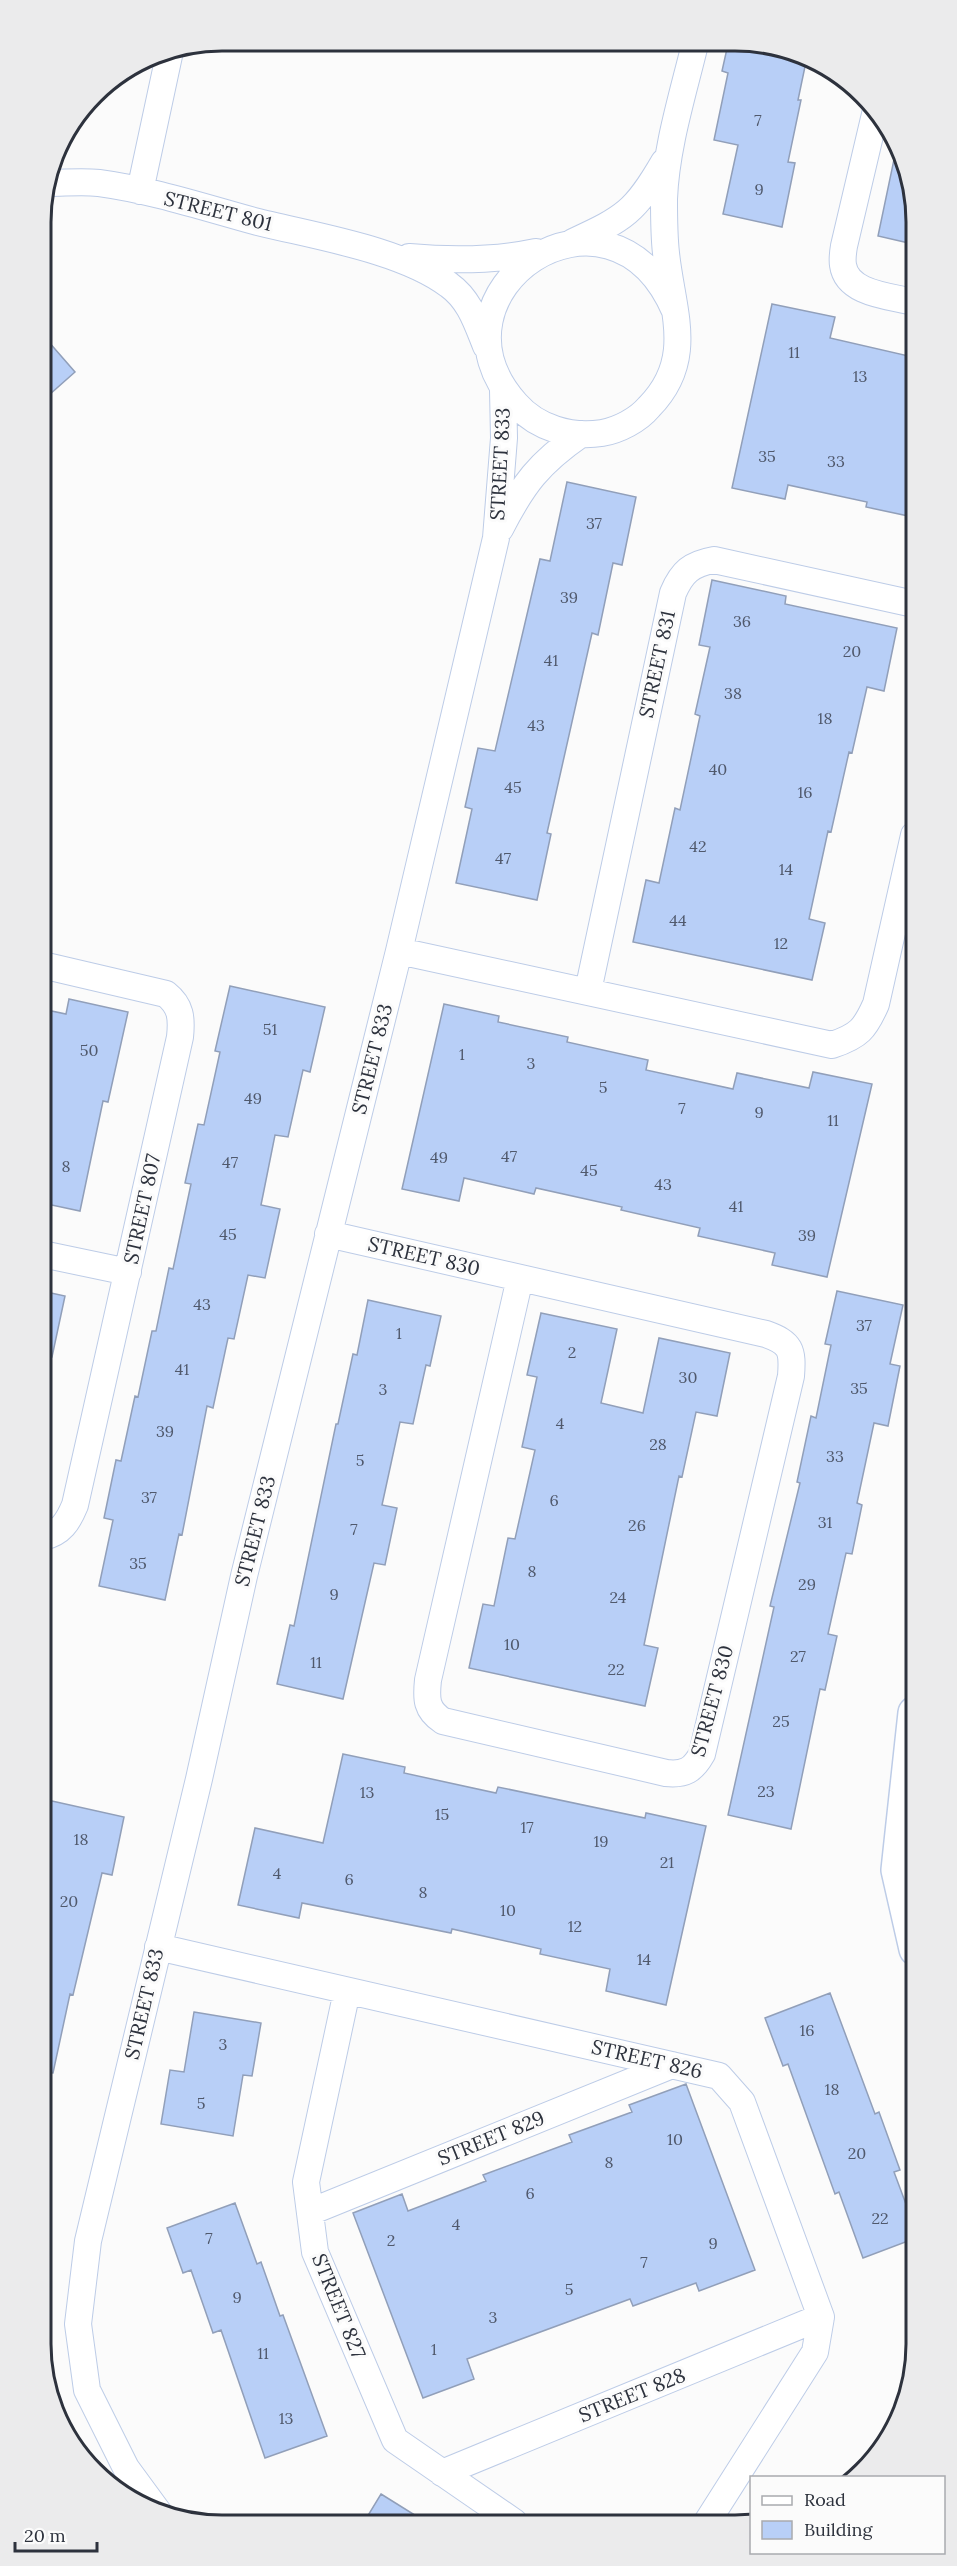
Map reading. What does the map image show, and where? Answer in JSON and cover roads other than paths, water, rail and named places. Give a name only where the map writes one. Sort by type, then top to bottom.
[{"type":"street","points":[[670,151],[645,195],[624,216],[532,258],[515,272],[501,290],[493,311],[489,333],[490,355],[503,390],[524,413],[551,428],[581,434],[604,432],[625,425],[644,413],[660,397],[671,377],[678,356],[679,333],[666,253],[664,197],[670,151],[693,51]]},
{"type":"street","points":[[140,191],[168,60]]},
{"type":"street","points":[[873,121],[843,246],[843,266],[848,279],[856,286],[906,300]]},
{"type":"street","name":"STREET 801","points":[[56,183],[97,183],[140,191],[387,255],[434,274],[451,285],[472,312],[490,355]]},
{"type":"street","points":[[560,246],[592,243],[614,247],[635,257],[652,272],[666,290],[675,311]]},
{"type":"street","name":"STREET 801","points":[[387,255],[473,261],[504,258],[560,246]]},
{"type":"street","name":"STREET 833","points":[[148,2498],[126,2468],[87,2390],[78,2324],[88,2241],[199,1779],[246,1564],[399,951],[496,538],[504,438],[503,390]]},
{"type":"street","name":"STREET 833","points":[[496,538],[529,480],[552,454],[581,434]]},
{"type":"street","name":"STREET 831","points":[[588,991],[673,593],[679,579],[688,568],[714,560],[906,601]]},
{"type":"street","points":[[399,951],[832,1045],[852,1039],[867,1024],[876,1004],[906,871]]},
{"type":"street","name":"STREET 807","points":[[51,967],[166,994],[177,1003],[182,1018],[180,1037],[75,1505],[68,1522],[56,1534],[51,1535]]},
{"type":"street","name":"STREET 830","points":[[328,1234],[766,1334],[782,1340],[789,1348],[792,1357],[791,1376],[702,1754],[696,1766],[687,1772],[666,1773],[443,1721],[433,1715],[428,1707],[428,1680],[520,1278]]},
{"type":"street","points":[[51,1256],[128,1272]]},
{"type":"street","points":[[906,1796],[898,1870],[906,1906]]},
{"type":"street","name":"STREET 826","points":[[158,1947],[719,2076],[742,2102],[821,2317],[815,2352],[712,2515]]},
{"type":"street","name":"STREET 827","points":[[347,1990],[306,2182],[315,2252],[395,2440],[504,2515]]},
{"type":"street","name":"STREET 829","points":[[310,2212],[672,2065]]},
{"type":"street","name":"STREET 828","points":[[442,2473],[821,2317]]}]
